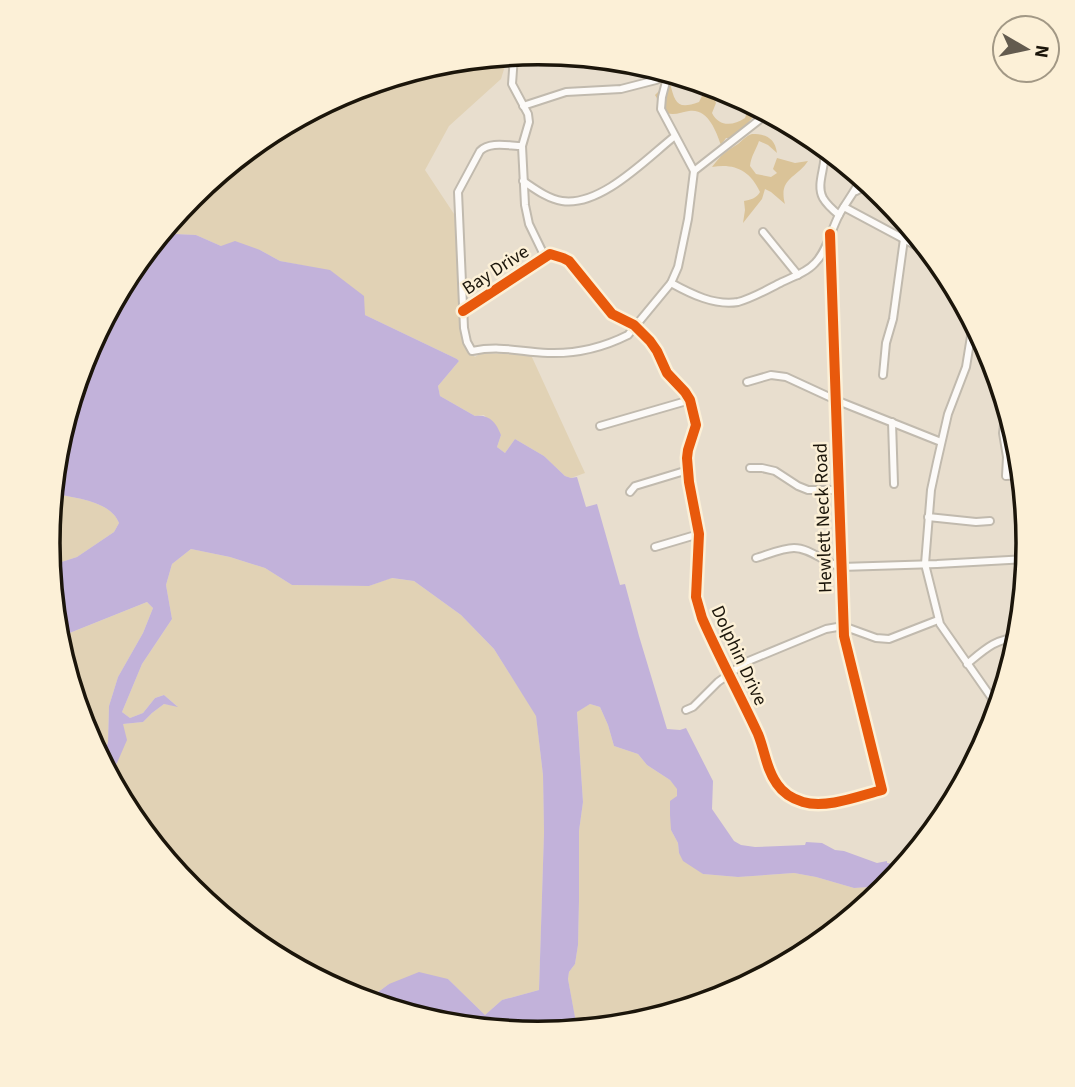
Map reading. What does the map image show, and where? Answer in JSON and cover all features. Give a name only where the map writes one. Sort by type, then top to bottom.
[{"type":"street","points":[[513,67],[512,84],[528,114],[529,122],[522,146],[525,205],[529,224],[545,257],[550,254],[569,261],[612,314],[635,327],[654,345],[667,373],[690,400],[600,426]]},
{"type":"street","points":[[523,106],[566,92],[621,89],[651,80]]},
{"type":"street","points":[[522,146],[484,147],[458,191],[464,328],[467,342],[472,351],[498,347],[548,353],[576,351],[619,340],[628,335],[671,283],[683,251],[694,172],[661,109],[666,84]]},
{"type":"street","points":[[694,172],[759,120]]},
{"type":"street","points":[[523,181],[554,199],[568,202],[579,200],[619,182],[674,136]]},
{"type":"street","points":[[825,162],[820,191],[825,201],[839,215]]},
{"type":"street","points":[[671,283],[690,294],[706,299],[732,302],[753,296],[798,275],[815,263],[839,215],[857,188]]},
{"type":"street","points":[[844,207],[907,241]]},
{"type":"street","points":[[763,232],[798,275]]},
{"type":"street","name":"Hewlett Neck Road","points":[[830,234],[843,626],[853,678],[882,790],[875,792]]},
{"type":"street","points":[[883,375],[904,239]]},
{"type":"street","name":"Bay Drive","points":[[463,311],[545,257]]},
{"type":"street","points":[[970,342],[966,367],[948,414],[931,489],[925,564],[938,620],[990,696]]},
{"type":"street","points":[[747,382],[779,375],[942,442]]},
{"type":"street","name":"Dolphin Drive","points":[[690,400],[696,425],[688,450],[691,494],[699,534],[696,601],[759,736],[771,774],[788,795],[805,803],[819,804],[875,792]]},
{"type":"street","points":[[892,422],[894,484]]},
{"type":"street","points":[[1005,448],[1006,476],[1010,476]]},
{"type":"street","points":[[750,468],[775,471],[808,490],[838,490]]},
{"type":"street","points":[[630,492],[635,486],[688,470]]},
{"type":"street","points":[[928,517],[990,521]]},
{"type":"street","points":[[655,547],[699,534]]},
{"type":"street","points":[[756,558],[796,548],[841,567],[1015,559]]},
{"type":"street","points":[[686,710],[695,706],[729,674],[755,658],[826,629],[843,626],[876,638],[889,639],[938,620]]},
{"type":"street","points":[[967,664],[998,641],[1006,639]]},
{"type":"shaded area","points":[[505,67],[501,79],[449,126],[425,170],[458,220],[468,350],[475,357],[481,353],[531,355],[585,473],[571,478],[565,476],[544,456],[515,439],[505,453],[497,447],[501,435],[484,415],[475,416],[440,396],[438,386],[459,361],[365,315],[331,271],[280,261],[260,250],[221,246],[196,235],[175,234],[222,184],[247,164],[272,146],[326,115],[384,91],[414,82]]},
{"type":"shaded area","points":[[668,84],[681,105],[699,102],[702,95],[715,100],[712,113],[722,123],[740,121],[746,114],[754,118],[735,133],[733,138],[726,138],[721,145],[717,133],[701,113],[689,111],[670,114],[664,111],[655,95]]},
{"type":"shaded area","points":[[752,134],[769,138],[777,153],[759,141],[750,166],[756,174],[771,177],[777,173],[773,169],[777,158],[795,163],[808,161],[786,183],[785,204],[765,189],[762,199],[743,223],[744,201],[760,192],[756,184],[746,173],[734,167],[712,167],[724,154]]},
{"type":"shaded area","points":[[174,233],[196,235],[221,246],[235,241],[280,261],[330,270],[364,296],[365,315],[459,361],[438,386],[440,396],[475,416],[484,416],[491,420],[501,435],[497,447],[505,453],[515,439],[544,456],[565,476],[577,477],[586,507],[597,504],[620,585],[625,584],[667,729],[686,728],[713,781],[712,809],[734,841],[755,847],[822,843],[835,850],[877,863],[887,861],[892,864],[869,887],[854,888],[794,873],[738,877],[703,874],[683,861],[671,830],[670,801],[677,796],[677,789],[670,780],[647,765],[638,754],[614,746],[600,707],[590,704],[577,712],[583,802],[579,831],[578,945],[575,964],[568,979],[575,1019],[538,1022],[475,1017],[414,1005],[377,993],[389,984],[419,972],[448,979],[485,1015],[502,1000],[539,990],[544,832],[543,775],[536,716],[494,649],[461,615],[414,581],[392,578],[369,586],[292,585],[265,568],[191,549],[172,564],[166,585],[172,619],[142,664],[122,712],[130,718],[143,713],[155,698],[164,695],[178,707],[164,704],[143,722],[123,724],[127,740],[115,765],[106,749],[109,706],[118,677],[143,633],[153,608],[147,602],[68,633],[61,562],[77,557],[114,532],[119,523],[108,509],[63,495],[69,450],[85,390],[124,304]]},
{"type":"shaded area","points":[[63,495],[108,509],[119,523],[114,532],[77,557],[61,562]]},
{"type":"shaded area","points":[[191,549],[265,568],[292,585],[369,586],[391,578],[414,581],[461,615],[494,649],[536,715],[543,775],[544,832],[539,990],[502,1000],[485,1015],[448,979],[389,984],[377,993],[326,972],[272,941],[222,903],[178,859],[140,809],[115,765],[123,724],[143,722],[164,704],[177,706],[164,695],[155,698],[143,713],[130,718],[122,712],[142,664],[172,619],[166,585],[172,564]]},
{"type":"shaded area","points":[[147,602],[153,608],[143,633],[118,677],[109,706],[106,749],[85,697],[68,633]]},
{"type":"shaded area","points":[[590,704],[600,707],[614,746],[638,754],[647,765],[670,780],[678,789],[671,830],[678,843],[679,853],[703,874],[738,877],[794,873],[854,888],[869,887],[853,903],[803,941],[749,972],[691,996],[661,1005],[575,1019],[568,979],[575,964],[578,945],[579,831],[583,802],[577,711]]},
{"type":"cycle path","points":[[463,311],[550,254],[569,261],[612,314],[634,325],[650,341],[667,373],[690,400],[696,425],[687,458],[699,534],[696,597],[702,618],[758,734],[770,772],[779,787],[803,802],[822,804],[842,801],[882,790],[844,636],[830,234]]}]
